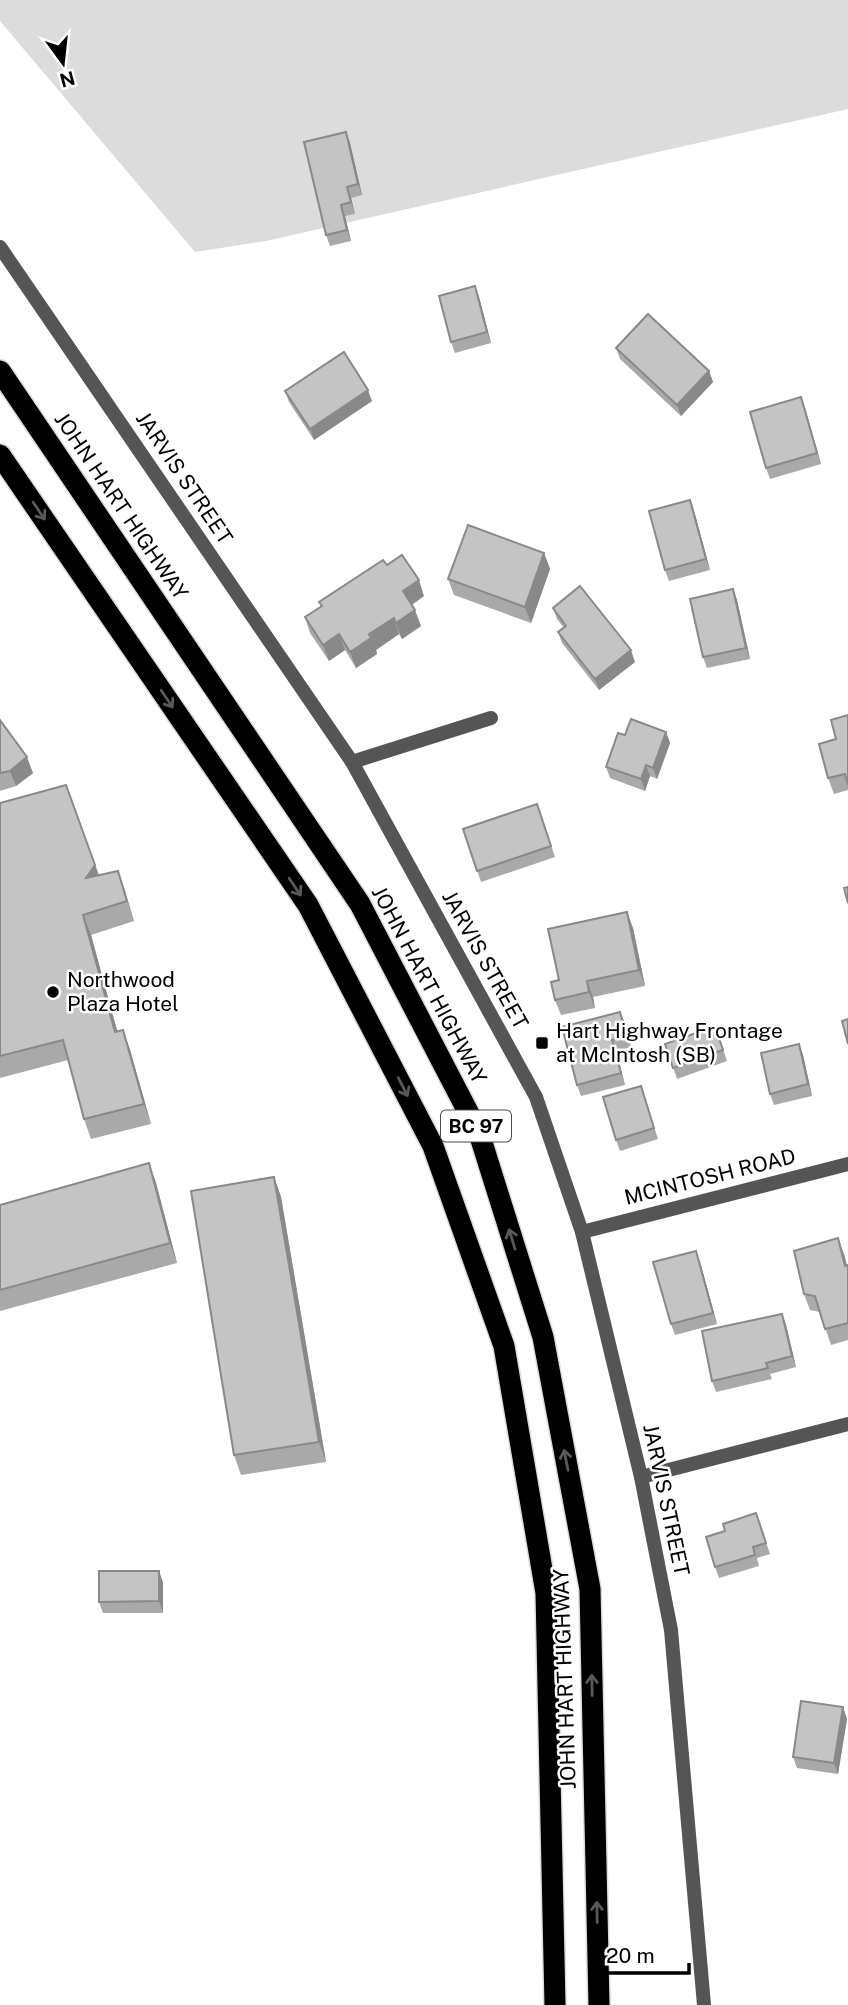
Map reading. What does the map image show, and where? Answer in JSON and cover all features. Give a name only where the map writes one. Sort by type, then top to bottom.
[{"type":"highway","name":"JOHN HART HIGHWAY","points":[[0,371],[360,904],[479,1133],[543,1337],[590,1589],[599,2005]]},
{"type":"highway","name":"JOHN HART HIGHWAY","points":[[0,455],[308,905],[433,1146],[504,1346],[546,1592],[555,2005]]},
{"type":"street","name":"JARVIS STREET","points":[[0,247],[352,762],[536,1097],[582,1232],[641,1477],[671,1630],[704,2005]]},
{"type":"street","points":[[352,762],[491,718]]},
{"type":"street","name":"MCINTOSH ROAD","points":[[582,1232],[848,1164]]},
{"type":"street","points":[[641,1477],[848,1424]]},
{"type":"shaded area","points":[[0,0],[848,0],[848,109],[266,241],[195,252],[0,21]]},
{"type":"building","points":[[346,132],[358,184],[347,187],[351,202],[341,205],[347,230],[326,235],[304,142]]},
{"type":"building","points":[[475,286],[487,332],[451,342],[439,296]]},
{"type":"building","points":[[648,314],[709,371],[677,405],[616,348]]},
{"type":"building","points":[[344,352],[368,390],[310,429],[285,391]]},
{"type":"building","points":[[801,397],[817,453],[766,468],[750,412]]},
{"type":"building","points":[[690,500],[706,559],[665,570],[649,511]]},
{"type":"building","points":[[468,525],[544,553],[525,607],[448,579]]},
{"type":"building","points":[[402,555],[419,580],[403,591],[415,610],[396,623],[394,618],[369,634],[371,638],[350,652],[339,634],[323,645],[305,617],[322,606],[319,602],[383,560],[387,565]]},
{"type":"building","points":[[580,586],[631,650],[595,679],[558,632],[566,626],[553,608]]},
{"type":"building","points":[[733,589],[746,648],[703,657],[690,599]]},
{"type":"building","points":[[848,715],[848,785],[845,774],[828,778],[819,744],[836,739],[831,720]]},
{"type":"building","points":[[631,719],[666,732],[653,768],[646,765],[641,779],[606,767],[618,733],[625,735]]},
{"type":"building","points":[[0,720],[27,757],[10,771],[0,773]]},
{"type":"building","name":"Northwood Plaza Hotel","points":[[66,785],[95,865],[86,878],[118,871],[127,901],[83,915],[115,1032],[123,1030],[144,1104],[84,1119],[63,1040],[0,1056],[0,803]]},
{"type":"building","points":[[537,804],[551,846],[477,871],[463,829]]},
{"type":"building","points":[[848,887],[848,903],[844,888]]},
{"type":"building","points":[[627,912],[639,970],[587,981],[589,992],[555,1000],[551,982],[559,980],[548,929]]},
{"type":"building","points":[[620,1012],[627,1036],[612,1040],[621,1073],[577,1085],[562,1027]]},
{"type":"building","points":[[848,1019],[848,1044],[842,1021]]},
{"type":"building","points":[[715,1026],[723,1050],[673,1068],[665,1044]]},
{"type":"building","points":[[799,1044],[808,1084],[770,1094],[761,1053]]},
{"type":"building","points":[[641,1086],[654,1128],[616,1140],[603,1097]]},
{"type":"building","points":[[149,1163],[170,1243],[0,1290],[0,1205]]},
{"type":"building","points":[[274,1177],[319,1442],[234,1455],[191,1191]]},
{"type":"building","points":[[838,1238],[845,1266],[848,1265],[848,1323],[825,1329],[815,1296],[804,1294],[794,1251]]},
{"type":"building","points":[[696,1251],[713,1313],[671,1324],[653,1262]]},
{"type":"building","points":[[782,1314],[792,1356],[766,1363],[768,1368],[712,1381],[702,1331]]},
{"type":"building","points":[[756,1513],[766,1543],[753,1547],[755,1555],[715,1567],[706,1537],[725,1531],[723,1524]]},
{"type":"building","points":[[99,1571],[159,1571],[159,1601],[99,1602]]},
{"type":"building","points":[[801,1701],[843,1707],[834,1763],[793,1757]]},
{"type":"place","name":"Northwood Plaza Hotel","points":[[53,992]]},
{"type":"place","name":"Hart Highway Frontage at McIntosh (SB)","points":[[542,1043]]}]
